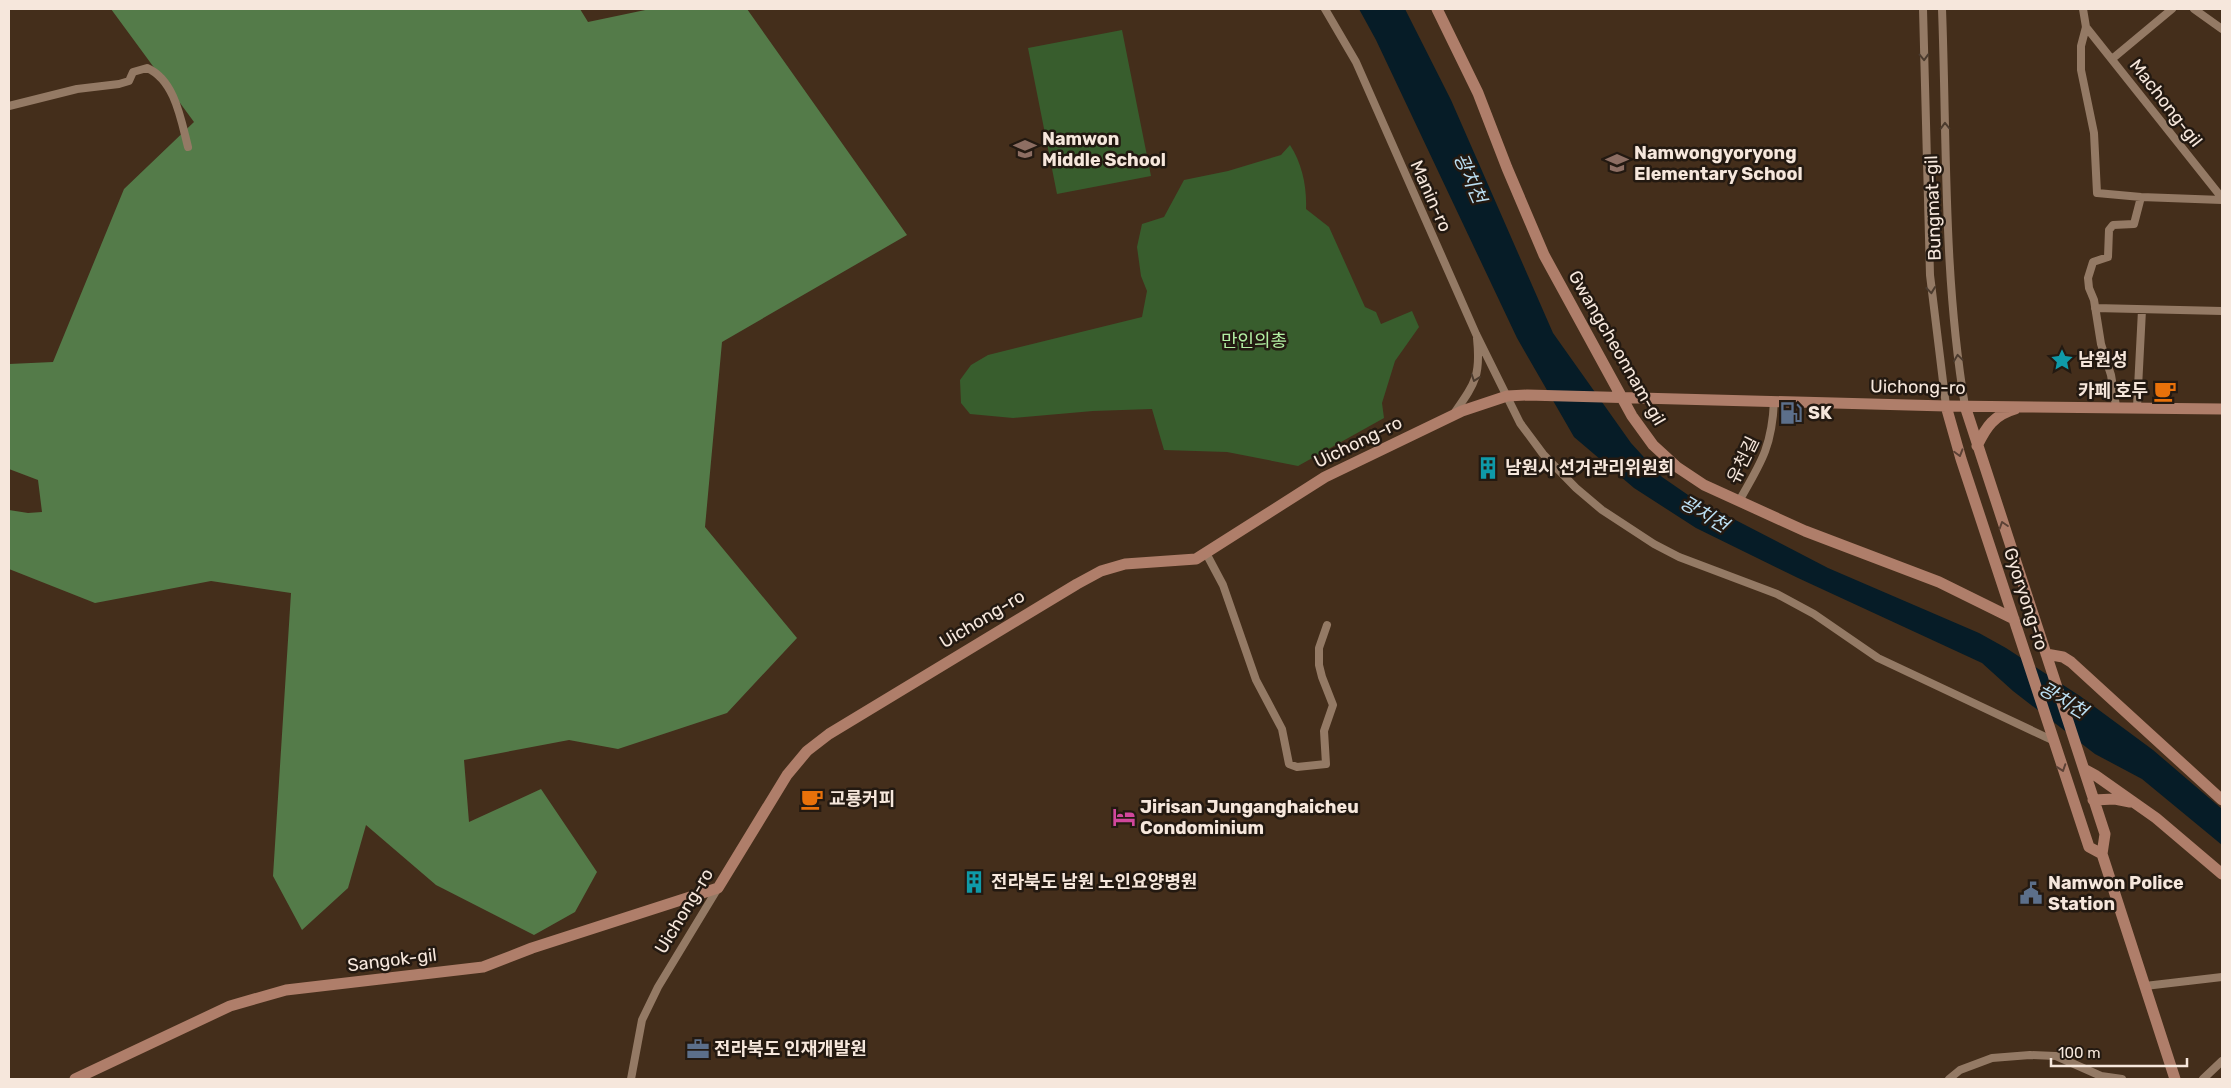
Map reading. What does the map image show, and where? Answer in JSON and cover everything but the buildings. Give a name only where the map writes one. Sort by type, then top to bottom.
[{"type":"street","name":"Manin-ro","points":[[1325,9],[1356,62],[1476,334],[1524,429],[1543,454],[1576,488],[1629,528],[1679,557],[1777,594],[1814,614],[1878,658],[2052,740]]},
{"type":"street","name":"Gwangcheonnam-gil","points":[[1436,9],[1478,93],[1544,255],[1618,398],[1653,445],[1676,467],[1704,486],[1805,530],[1939,582],[2014,619]]},
{"type":"street","name":"Bungmat-gil","points":[[1923,9],[1930,275],[1946,406]]},
{"type":"street","name":"Bungmat-gil","points":[[1942,9],[1948,235],[1953,326],[1965,406]]},
{"type":"street","points":[[2083,9],[2086,27],[2081,46],[2081,70],[2094,133],[2098,193],[2141,197],[2222,199]]},
{"type":"street","points":[[2112,59],[2172,9]]},
{"type":"street","points":[[2194,9],[2222,29]]},
{"type":"street","name":"Machong-gil","points":[[2086,27],[2222,199]]},
{"type":"street","points":[[9,106],[77,89],[119,84],[129,81],[133,72],[147,68],[156,72],[170,92],[177,107],[188,147]]},
{"type":"street","points":[[2116,406],[2111,376],[2101,344],[2088,278],[2093,262],[2108,257],[2109,230],[2112,225],[2134,224],[2141,197]]},
{"type":"street","points":[[2095,308],[2222,311]]},
{"type":"street","points":[[2138,407],[2142,310]]},
{"type":"street","points":[[1453,416],[1478,374],[1479,359],[1476,334]]},
{"type":"street","name":"Uichong-ro","points":[[631,1079],[642,1020],[658,987],[787,775],[807,751],[829,734],[1058,593],[1097,573],[1132,563],[1196,559],[1325,477],[1453,416],[1507,396],[1527,395],[1946,406],[2116,406],[2222,409]]},
{"type":"street","name":"유천길","points":[[1739,501],[1769,444],[1774,402]]},
{"type":"street","name":"Gyoryong-ro","points":[[1946,406],[1961,459],[2020,636],[2046,722],[2089,847],[2102,854]]},
{"type":"street","name":"Gyoryong-ro","points":[[1965,406],[2105,834],[2102,854],[2175,1079]]},
{"type":"street","points":[[1977,446],[1989,423],[1995,417],[2024,406]]},
{"type":"street","points":[[1206,553],[1223,585],[1256,680],[1282,729],[1289,764],[1297,767],[1326,764],[1324,731],[1333,705],[1322,677],[1319,648],[1327,625]]},
{"type":"street","points":[[2046,654],[2063,657],[2071,662],[2222,800]]},
{"type":"street","points":[[2084,769],[2168,828],[2222,874]]},
{"type":"street","points":[[2093,800],[2115,799],[2134,803]]},
{"type":"street","name":"Sangok-gil","points":[[75,1079],[230,1006],[286,990],[483,968],[532,948],[718,888]]},
{"type":"street","points":[[2145,986],[2222,977]]},
{"type":"street","points":[[1949,1079],[1960,1070],[1992,1058],[2030,1055],[2056,1056],[2101,1076],[2122,1079]]},
{"type":"street","points":[[2204,1079],[2222,1061]]},
{"type":"green space","points":[[111,9],[580,9],[588,22],[650,9],[747,9],[907,235],[722,342],[705,527],[797,638],[727,713],[618,749],[569,740],[464,760],[469,822],[541,789],[597,872],[575,912],[534,935],[436,885],[366,825],[348,888],[302,930],[273,876],[291,593],[211,581],[95,603],[9,569],[9,510],[28,513],[42,512],[38,480],[9,469],[9,364],[53,362],[124,189],[194,122]]},
{"type":"green space","points":[[1122,30],[1151,176],[1057,194],[1028,48]]},
{"type":"green space","name":"만인의총","points":[[1290,145],[1298,160],[1303,176],[1306,192],[1306,209],[1329,227],[1365,307],[1376,312],[1381,324],[1412,311],[1419,327],[1395,361],[1382,403],[1384,418],[1298,466],[1227,452],[1164,450],[1152,409],[1093,411],[1013,418],[970,414],[961,403],[960,380],[971,365],[988,355],[1142,317],[1147,291],[1141,276],[1137,247],[1142,224],[1164,217],[1184,180],[1228,171],[1281,155]]},
{"type":"water","name":"광치천","points":[[1359,9],[1405,9],[1451,100],[1553,333],[1631,443],[1662,477],[1691,497],[1828,568],[1979,633],[2006,648],[2080,696],[2153,750],[2222,809],[2222,845],[2142,779],[2095,754],[2013,691],[1982,663],[1798,578],[1696,528],[1634,488],[1574,437],[1517,338],[1376,40]]},
{"type":"place","name":"Namwon Middle School","points":[[1025,149]]},
{"type":"place","name":"Namwongyoryong Elementary School","points":[[1617,163]]},
{"type":"place","name":"남원성","points":[[2062,360]]},
{"type":"place","name":"카페 호두","points":[[2165,391]]},
{"type":"place","name":"SK","points":[[1791,413]]},
{"type":"place","name":"남원시 선거관리위원회","points":[[1488,468]]},
{"type":"place","name":"교룡커피","points":[[812,799]]},
{"type":"place","name":"Jirisan Junganghaicheu Condominium","points":[[1124,817]]},
{"type":"place","name":"전라북도 남원 노인요양병원","points":[[974,882]]},
{"type":"place","name":"Namwon Police Station","points":[[2031,893]]},
{"type":"place","name":"전라북도 인재개발원","points":[[698,1049]]}]
